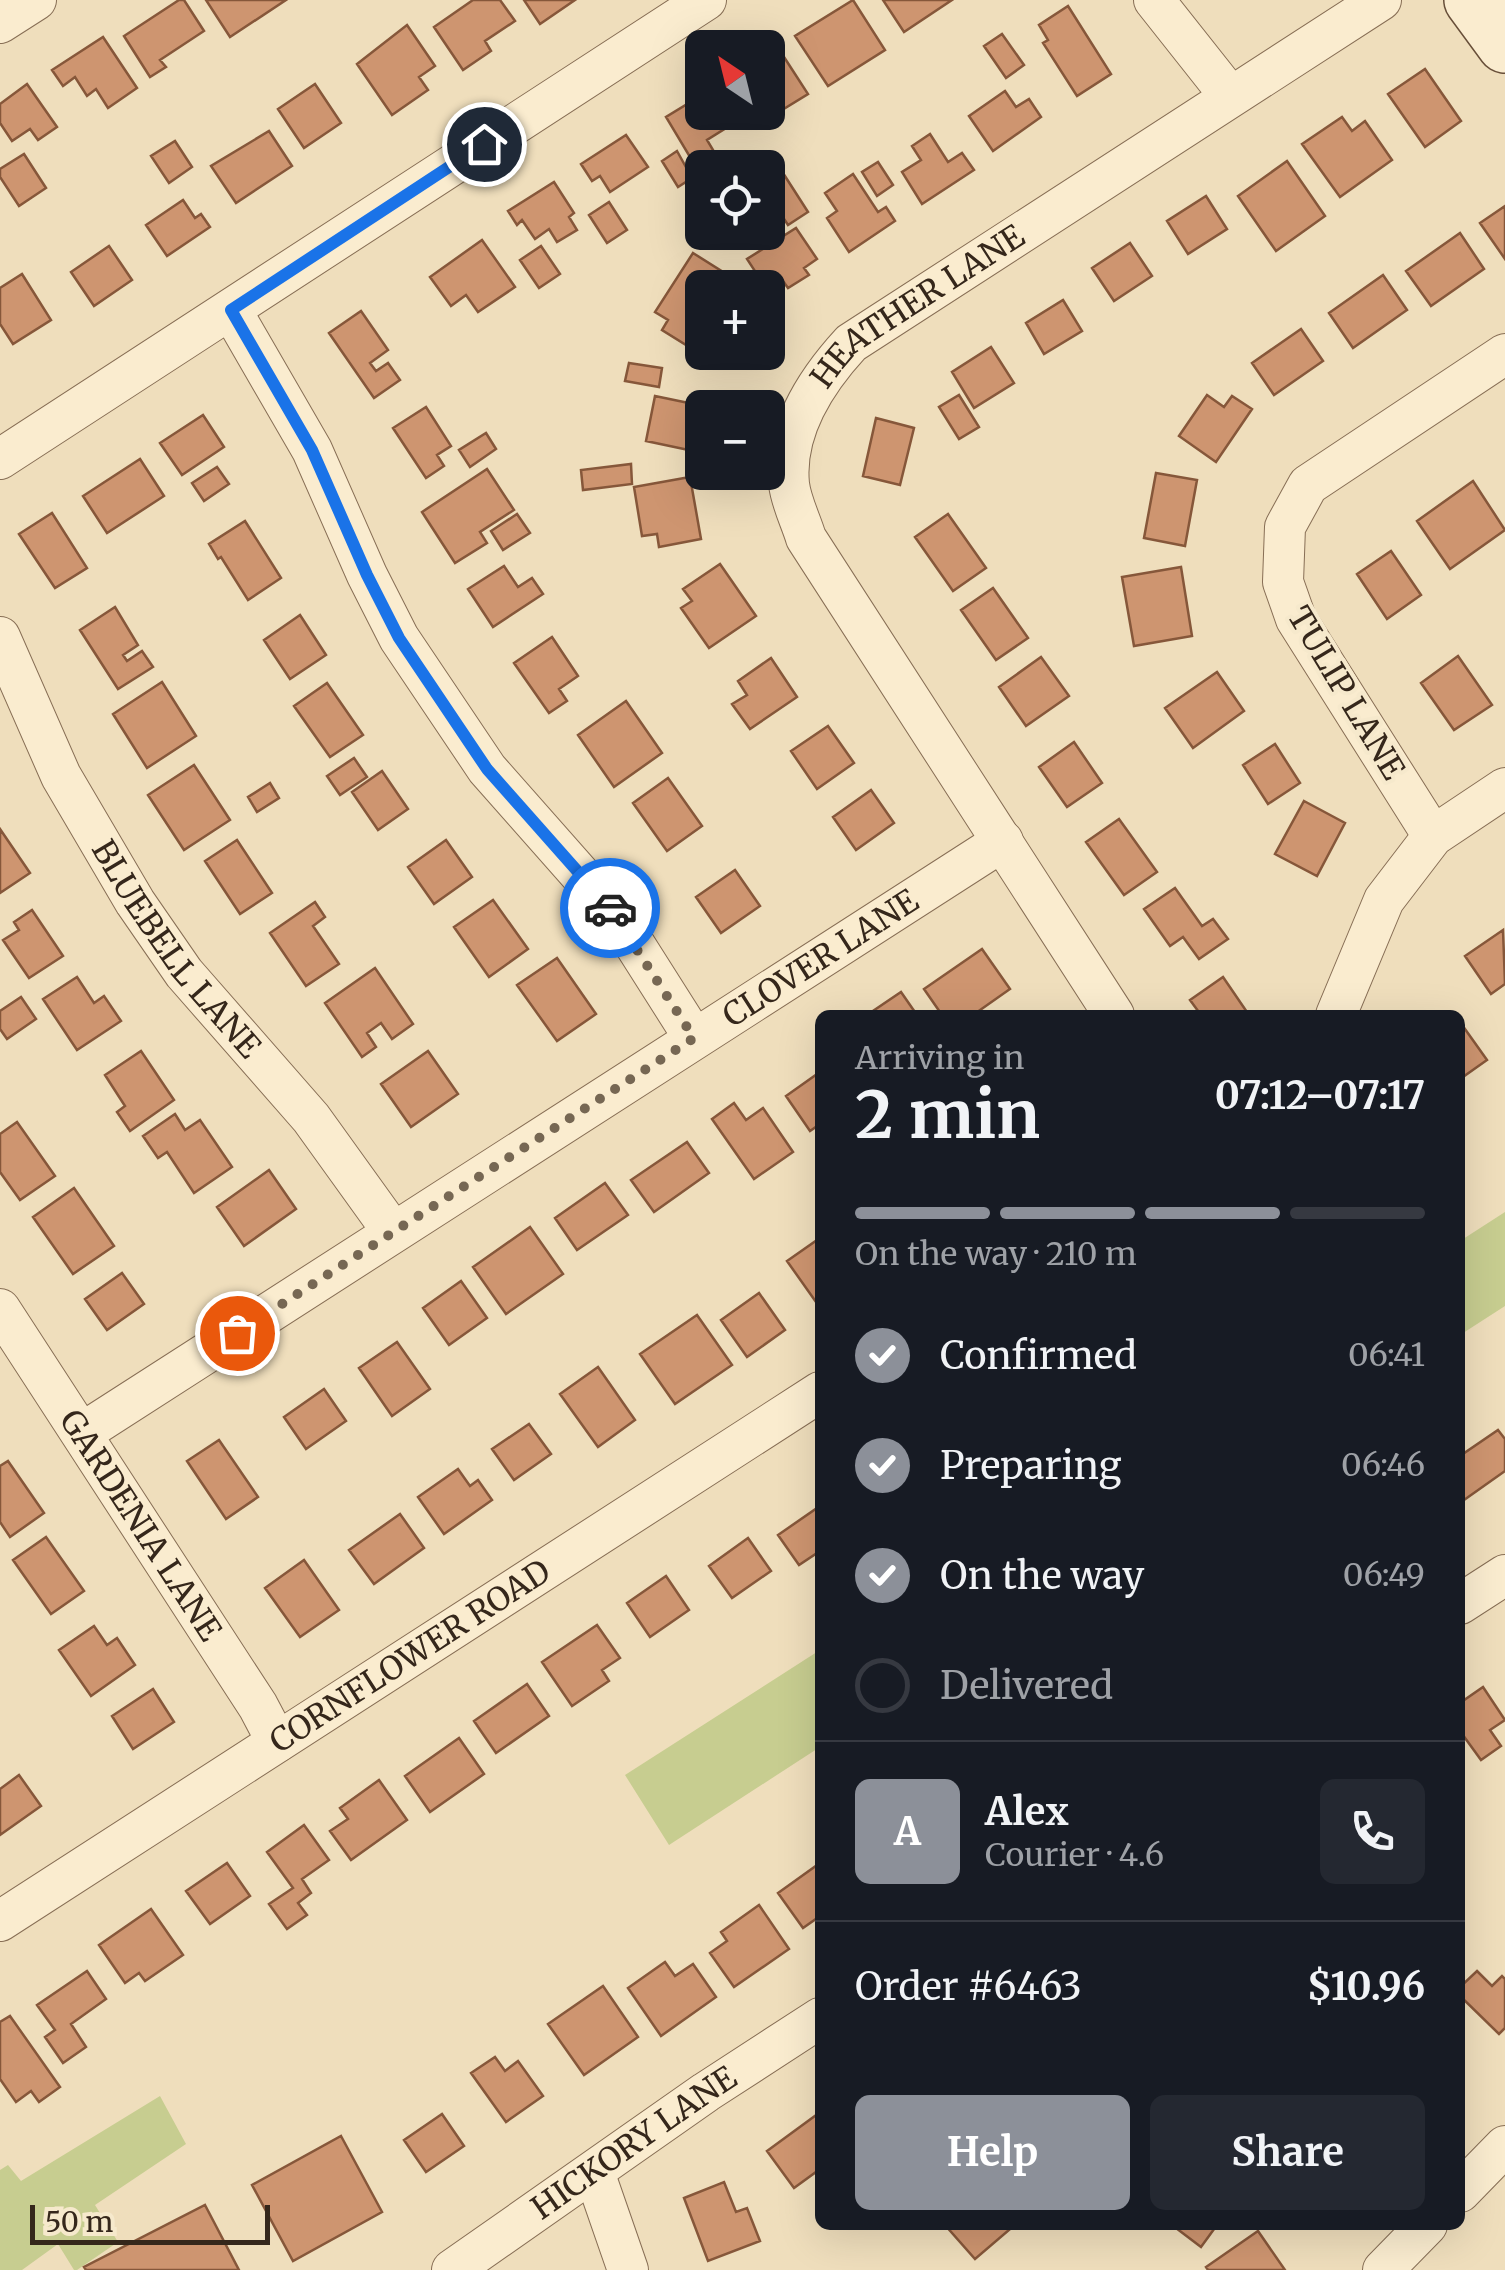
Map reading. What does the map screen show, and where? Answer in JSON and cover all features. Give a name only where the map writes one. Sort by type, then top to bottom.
[{"type":"main road","points":[[1472,0],[1505,45]]},
{"type":"street","points":[[0,23],[36,0]]},
{"type":"street","points":[[0,459],[706,0]]},
{"type":"street","points":[[1154,0],[1230,96]]},
{"type":"street","name":"HEATHER LANE","points":[[1111,1010],[806,538],[789,485],[793,436],[820,376],[851,343],[1381,0]]},
{"type":"street","points":[[231,310],[312,450],[399,638],[487,769],[616,914],[694,1038]]},
{"type":"street","name":"TULIP LANE","points":[[1433,836],[1296,620],[1282,582],[1285,526],[1308,485],[1505,354]]},
{"type":"street","name":"BLUEBELL LANE","points":[[0,637],[62,776],[135,902],[184,973],[311,1118],[393,1232]]},
{"type":"street","points":[[1338,1010],[1384,900],[1433,836],[1505,788]]},
{"type":"street","name":"CLOVER LANE","points":[[82,1433],[1003,841]]},
{"type":"street","name":"GARDENIA LANE","points":[[0,1309],[258,1706],[277,1742]]},
{"type":"street","name":"CORNFLOWER ROAD","points":[[0,1921],[815,1395]]},
{"type":"street","points":[[1465,1601],[1505,1575]]},
{"type":"street","name":"HICKORY LANE","points":[[452,2270],[706,2092],[815,2021]]},
{"type":"street","points":[[1465,2187],[1505,2146]]},
{"type":"street","points":[[594,2172],[628,2270]]},
{"type":"street","points":[[1383,2270],[1423,2230]]},
{"type":"green space","points":[[1505,1212],[1505,1306],[1465,1332],[1465,1238]]},
{"type":"green space","points":[[815,1653],[815,1750],[669,1845],[625,1775]]},
{"type":"green space","points":[[160,2096],[186,2144],[95,2205],[118,2242],[77,2270],[58,2244],[22,2270],[0,2270],[0,2170],[8,2165],[21,2181]]},
{"type":"building","points":[[184,0],[204,31],[160,60],[166,67],[150,77],[124,36]]},
{"type":"building","points":[[206,0],[286,0],[230,37]]},
{"type":"building","points":[[473,0],[500,0],[515,21],[485,41],[491,51],[463,70],[434,27]]},
{"type":"building","points":[[524,0],[575,0],[540,24]]},
{"type":"building","points":[[853,0],[885,50],[828,86],[795,36]]},
{"type":"building","points":[[883,0],[952,0],[904,32]]},
{"type":"building","points":[[1068,6],[1111,74],[1077,96],[1043,43],[1048,40],[1039,25]]},
{"type":"building","points":[[407,25],[435,66],[419,77],[428,90],[392,115],[357,64]]},
{"type":"building","points":[[1002,34],[1024,65],[1006,78],[984,46]]},
{"type":"building","points":[[103,37],[137,88],[108,108],[96,89],[87,96],[75,77],[63,86],[52,70]]},
{"type":"building","points":[[785,59],[808,94],[785,108]]},
{"type":"building","points":[[1425,69],[1461,121],[1425,147],[1388,94]]},
{"type":"building","points":[[27,84],[57,127],[38,140],[30,129],[12,141],[0,123],[0,104]]},
{"type":"building","points":[[315,84],[341,123],[304,148],[278,109]]},
{"type":"building","points":[[1005,91],[1016,107],[1029,99],[1041,117],[993,151],[969,116]]},
{"type":"building","points":[[685,105],[685,130],[723,130],[707,140],[713,150],[686,150],[666,117]]},
{"type":"building","points":[[1342,117],[1352,131],[1365,121],[1392,160],[1340,197],[1302,144]]},
{"type":"building","points":[[269,131],[292,166],[236,203],[211,166]]},
{"type":"building","points":[[930,134],[948,162],[962,153],[974,170],[922,204],[902,172],[921,160],[912,146]]},
{"type":"building","points":[[626,135],[648,167],[610,192],[600,176],[592,181],[581,164]]},
{"type":"building","points":[[175,141],[192,167],[169,183],[151,156]]},
{"type":"building","points":[[677,151],[685,165],[685,182],[678,187],[662,161]]},
{"type":"building","points":[[24,154],[46,188],[19,206],[0,177],[0,169]]},
{"type":"building","points":[[1287,161],[1325,216],[1276,251],[1238,196]]},
{"type":"building","points":[[878,162],[893,185],[877,196],[862,172]]},
{"type":"building","points":[[853,174],[878,212],[886,207],[895,221],[849,252],[827,218],[837,211],[825,193]]},
{"type":"building","points":[[785,176],[808,212],[788,225],[785,220]]},
{"type":"building","points":[[554,182],[574,213],[569,217],[577,230],[557,242],[549,229],[535,239],[522,220],[517,225],[508,211]]},
{"type":"building","points":[[1206,196],[1227,229],[1188,254],[1167,221]]},
{"type":"building","points":[[183,200],[195,218],[201,214],[210,227],[167,256],[146,225]]},
{"type":"building","points":[[609,202],[627,230],[607,243],[589,215]]},
{"type":"building","points":[[1505,206],[1505,259],[1480,223]]},
{"type":"building","points":[[796,228],[817,259],[804,268],[809,275],[788,288],[785,270],[754,270],[747,259],[761,250],[785,250],[785,235]]},
{"type":"building","points":[[1460,233],[1484,269],[1431,306],[1406,271]]},
{"type":"building","points":[[482,240],[515,287],[478,312],[466,295],[451,306],[430,277]]},
{"type":"building","points":[[1130,243],[1152,276],[1114,301],[1092,268]]},
{"type":"building","points":[[109,246],[132,280],[94,306],[71,272]]},
{"type":"building","points":[[541,246],[560,274],[539,288],[520,260]]},
{"type":"building","points":[[693,253],[720,270],[685,270],[685,344],[662,330],[668,320],[655,312]]},
{"type":"building","points":[[22,274],[51,320],[13,344],[0,324],[0,288]]},
{"type":"building","points":[[1383,275],[1407,310],[1353,348],[1329,313]]},
{"type":"building","points":[[1063,300],[1082,331],[1044,354],[1026,323]]},
{"type":"building","points":[[361,311],[388,350],[370,363],[376,371],[388,363],[400,380],[374,398],[329,333]]},
{"type":"building","points":[[1301,329],[1323,361],[1274,395],[1252,363]]},
{"type":"building","points":[[991,347],[1014,383],[974,408],[952,372]]},
{"type":"building","points":[[629,363],[662,368],[659,387],[625,381]]},
{"type":"building","points":[[959,395],[979,427],[959,439],[939,407]]},
{"type":"building","points":[[1207,395],[1224,407],[1232,396],[1252,409],[1216,462],[1179,436]]},
{"type":"building","points":[[655,396],[685,402],[685,449],[646,441]]},
{"type":"building","points":[[426,407],[451,446],[437,455],[444,466],[426,478],[393,428]]},
{"type":"building","points":[[203,415],[224,447],[182,475],[160,443]]},
{"type":"building","points":[[876,418],[914,428],[900,485],[863,476]]},
{"type":"building","points":[[486,433],[496,449],[470,467],[459,450]]},
{"type":"building","points":[[140,459],[164,496],[107,533],[83,496]]},
{"type":"building","points":[[631,464],[632,484],[583,490],[581,470]]},
{"type":"building","points":[[217,467],[229,484],[204,501],[192,483]]},
{"type":"building","points":[[487,469],[514,510],[480,532],[487,543],[455,563],[422,512]]},
{"type":"building","points":[[1156,473],[1197,480],[1185,546],[1144,538]]},
{"type":"building","points":[[685,478],[685,490],[692,490],[701,539],[659,547],[657,534],[642,536],[634,487]]},
{"type":"building","points":[[1473,481],[1505,530],[1450,569],[1417,521]]},
{"type":"building","points":[[52,513],[87,568],[55,588],[19,534]]},
{"type":"building","points":[[517,514],[530,533],[503,550],[491,531]]},
{"type":"building","points":[[948,514],[986,568],[953,591],[915,537]]},
{"type":"building","points":[[245,521],[281,578],[248,600],[209,544]]},
{"type":"building","points":[[1391,551],[1421,595],[1387,619],[1357,574]]},
{"type":"building","points":[[720,564],[756,616],[709,648],[681,608],[692,601],[683,589]]},
{"type":"building","points":[[504,566],[518,587],[532,578],[543,594],[493,627],[468,589]]},
{"type":"building","points":[[1181,567],[1192,636],[1134,646],[1122,577]]},
{"type":"building","points":[[993,588],[1028,638],[996,660],[961,610]]},
{"type":"building","points":[[115,607],[138,645],[123,655],[127,661],[142,651],[153,667],[118,689],[80,630]]},
{"type":"building","points":[[300,615],[326,655],[290,679],[264,640]]},
{"type":"building","points":[[552,637],[578,676],[559,689],[567,701],[549,713],[514,663]]},
{"type":"building","points":[[1458,656],[1492,705],[1454,730],[1421,683]]},
{"type":"building","points":[[1041,657],[1069,696],[1026,726],[999,687]]},
{"type":"building","points":[[771,658],[797,697],[750,729],[732,704],[747,695],[738,681]]},
{"type":"building","points":[[1217,672],[1244,711],[1193,748],[1165,708]]},
{"type":"building","points":[[162,682],[196,736],[147,768],[113,714]]},
{"type":"building","points":[[327,683],[363,735],[330,757],[294,706]]},
{"type":"building","points":[[626,701],[662,753],[614,787],[578,735]]},
{"type":"building","points":[[828,726],[854,763],[817,789],[791,751]]},
{"type":"building","points":[[1074,742],[1102,783],[1067,807],[1039,767]]},
{"type":"building","points":[[1275,744],[1300,783],[1268,804],[1243,765]]},
{"type":"building","points":[[354,758],[367,777],[340,795],[327,776]]},
{"type":"building","points":[[194,765],[230,820],[184,850],[148,795]]},
{"type":"building","points":[[382,771],[408,809],[378,830],[352,792]]},
{"type":"building","points":[[668,778],[702,826],[667,851],[633,803]]},
{"type":"building","points":[[270,783],[279,798],[257,812],[248,797]]},
{"type":"building","points":[[871,790],[894,823],[856,850],[833,817]]},
{"type":"building","points":[[1304,801],[1345,823],[1317,876],[1275,854]]},
{"type":"building","points":[[1119,819],[1157,872],[1124,895],[1086,842]]},
{"type":"building","points":[[0,829],[30,873],[0,893]]},
{"type":"building","points":[[237,840],[272,893],[240,914],[205,861]]},
{"type":"building","points":[[446,840],[472,877],[434,904],[408,867]]},
{"type":"building","points":[[735,870],[760,906],[721,933],[696,897]]},
{"type":"building","points":[[1175,888],[1202,926],[1213,919],[1228,939],[1199,959],[1183,937],[1170,946],[1144,909]]},
{"type":"building","points":[[493,900],[528,949],[489,977],[454,927]]},
{"type":"building","points":[[315,902],[325,917],[313,926],[339,964],[306,986],[270,933]]},
{"type":"building","points":[[32,910],[63,956],[29,978],[3,940],[19,930],[14,922]]},
{"type":"building","points":[[1503,930],[1505,984],[1491,994],[1465,956]]},
{"type":"building","points":[[982,949],[1010,989],[980,1010],[939,1010],[924,989]]},
{"type":"building","points":[[557,958],[596,1014],[557,1041],[517,985]]},
{"type":"building","points":[[375,968],[413,1024],[392,1039],[381,1023],[367,1033],[376,1047],[362,1057],[325,1003]]},
{"type":"building","points":[[77,977],[94,1003],[104,996],[121,1021],[77,1050],[43,999]]},
{"type":"building","points":[[1223,977],[1246,1010],[1197,1010],[1190,1000]]},
{"type":"building","points":[[901,992],[914,1010],[874,1010]]},
{"type":"building","points":[[21,997],[36,1019],[7,1039],[0,1029],[0,1011]]},
{"type":"building","points":[[1465,1029],[1487,1060],[1465,1075]]},
{"type":"building","points":[[141,1051],[174,1100],[130,1131],[117,1112],[125,1106],[105,1075]]},
{"type":"building","points":[[428,1051],[458,1094],[411,1127],[381,1084]]},
{"type":"building","points":[[815,1076],[815,1128],[810,1131],[786,1096]]},
{"type":"building","points":[[734,1103],[746,1120],[763,1108],[793,1152],[754,1179],[712,1119]]},
{"type":"building","points":[[175,1114],[185,1130],[200,1120],[232,1167],[194,1193],[167,1152],[158,1158],[143,1136]]},
{"type":"building","points":[[17,1122],[55,1176],[20,1200],[0,1172],[0,1134]]},
{"type":"building","points":[[687,1142],[709,1173],[654,1212],[631,1180]]},
{"type":"building","points":[[269,1170],[296,1209],[244,1246],[217,1207]]},
{"type":"building","points":[[605,1183],[628,1215],[577,1250],[555,1218]]},
{"type":"building","points":[[74,1188],[114,1246],[73,1274],[33,1217]]},
{"type":"building","points":[[530,1227],[563,1274],[506,1314],[473,1267]]},
{"type":"building","points":[[815,1241],[815,1301],[787,1261]]},
{"type":"building","points":[[122,1273],[144,1304],[107,1330],[85,1299]]},
{"type":"building","points":[[461,1281],[487,1318],[449,1345],[423,1308]]},
{"type":"building","points":[[759,1293],[785,1330],[747,1357],[721,1320]]},
{"type":"building","points":[[697,1315],[732,1365],[675,1404],[640,1354]]},
{"type":"building","points":[[397,1342],[430,1389],[392,1416],[359,1368]]},
{"type":"building","points":[[598,1367],[635,1420],[598,1447],[560,1394]]},
{"type":"building","points":[[324,1389],[346,1421],[306,1449],[284,1417]]},
{"type":"building","points":[[529,1424],[551,1454],[514,1480],[492,1449]]},
{"type":"building","points":[[1498,1430],[1505,1439],[1505,1471],[1465,1499],[1465,1453]]},
{"type":"building","points":[[219,1440],[258,1497],[226,1519],[187,1461]]},
{"type":"building","points":[[8,1461],[44,1513],[10,1537],[0,1522],[0,1466]]},
{"type":"building","points":[[458,1469],[470,1486],[478,1480],[492,1500],[444,1534],[418,1497]]},
{"type":"building","points":[[815,1509],[815,1554],[799,1565],[778,1535]]},
{"type":"building","points":[[400,1514],[424,1548],[374,1584],[349,1550]]},
{"type":"building","points":[[46,1537],[84,1591],[51,1614],[13,1560]]},
{"type":"building","points":[[748,1538],[771,1571],[732,1598],[709,1566]]},
{"type":"building","points":[[304,1560],[339,1610],[300,1637],[265,1588]]},
{"type":"building","points":[[666,1576],[689,1610],[650,1637],[627,1603]]},
{"type":"building","points":[[597,1625],[620,1658],[602,1670],[609,1681],[572,1706],[542,1662]]},
{"type":"building","points":[[94,1626],[107,1645],[117,1638],[135,1665],[91,1696],[59,1650]]},
{"type":"building","points":[[527,1684],[549,1716],[496,1753],[474,1721]]},
{"type":"building","points":[[1483,1687],[1505,1720],[1490,1730],[1501,1746],[1481,1760],[1465,1738],[1465,1700]]},
{"type":"building","points":[[153,1689],[174,1722],[133,1749],[112,1716]]},
{"type":"building","points":[[459,1738],[484,1774],[430,1812],[405,1776]]},
{"type":"building","points":[[19,1775],[41,1806],[0,1835],[0,1789]]},
{"type":"building","points":[[379,1780],[407,1820],[351,1860],[330,1831],[348,1819],[340,1808]]},
{"type":"building","points":[[304,1825],[329,1860],[302,1879],[311,1893],[298,1903],[307,1915],[287,1929],[269,1904],[293,1888],[267,1852]]},
{"type":"building","points":[[227,1863],[250,1896],[210,1924],[186,1891]]},
{"type":"building","points":[[815,1867],[815,1920],[803,1928],[778,1893]]},
{"type":"building","points":[[759,1905],[789,1949],[734,1987],[710,1953],[727,1941],[721,1932]]},
{"type":"building","points":[[151,1909],[183,1955],[145,1981],[139,1973],[125,1983],[99,1945]]},
{"type":"building","points":[[665,1962],[675,1976],[693,1964],[716,1997],[661,2036],[628,1988]]},
{"type":"building","points":[[87,1971],[106,1999],[71,2024],[86,2047],[63,2063],[45,2037],[55,2030],[37,2005]]},
{"type":"building","points":[[1477,1971],[1492,1986],[1502,1976],[1505,1979],[1505,2028],[1499,2034],[1465,2001],[1465,1982]]},
{"type":"building","points":[[603,1986],[638,2037],[584,2075],[548,2024]]},
{"type":"building","points":[[10,2016],[60,2087],[39,2102],[31,2091],[16,2102],[0,2079],[0,2022]]},
{"type":"building","points":[[495,2057],[505,2071],[518,2061],[543,2096],[506,2122],[471,2073]]},
{"type":"building","points":[[442,2114],[464,2146],[426,2172],[404,2140]]},
{"type":"building","points":[[815,2116],[815,2173],[794,2188],[767,2151]]},
{"type":"building","points":[[341,2136],[382,2212],[293,2261],[252,2185]]},
{"type":"building","points":[[724,2182],[736,2212],[747,2208],[760,2241],[708,2261],[684,2198]]},
{"type":"building","points":[[205,2205],[239,2270],[84,2267]]},
{"type":"building","points":[[949,2230],[1009,2230],[975,2259]]},
{"type":"building","points":[[1179,2230],[1213,2230],[1201,2247]]},
{"type":"building","points":[[1258,2231],[1285,2270],[1208,2270],[1206,2267]]},
{"type":"way so far","points":[[237,1333],[694,1038],[610,908]]},
{"type":"route","points":[[484,144],[231,310],[312,450],[399,638],[487,769],[610,908]]}]
